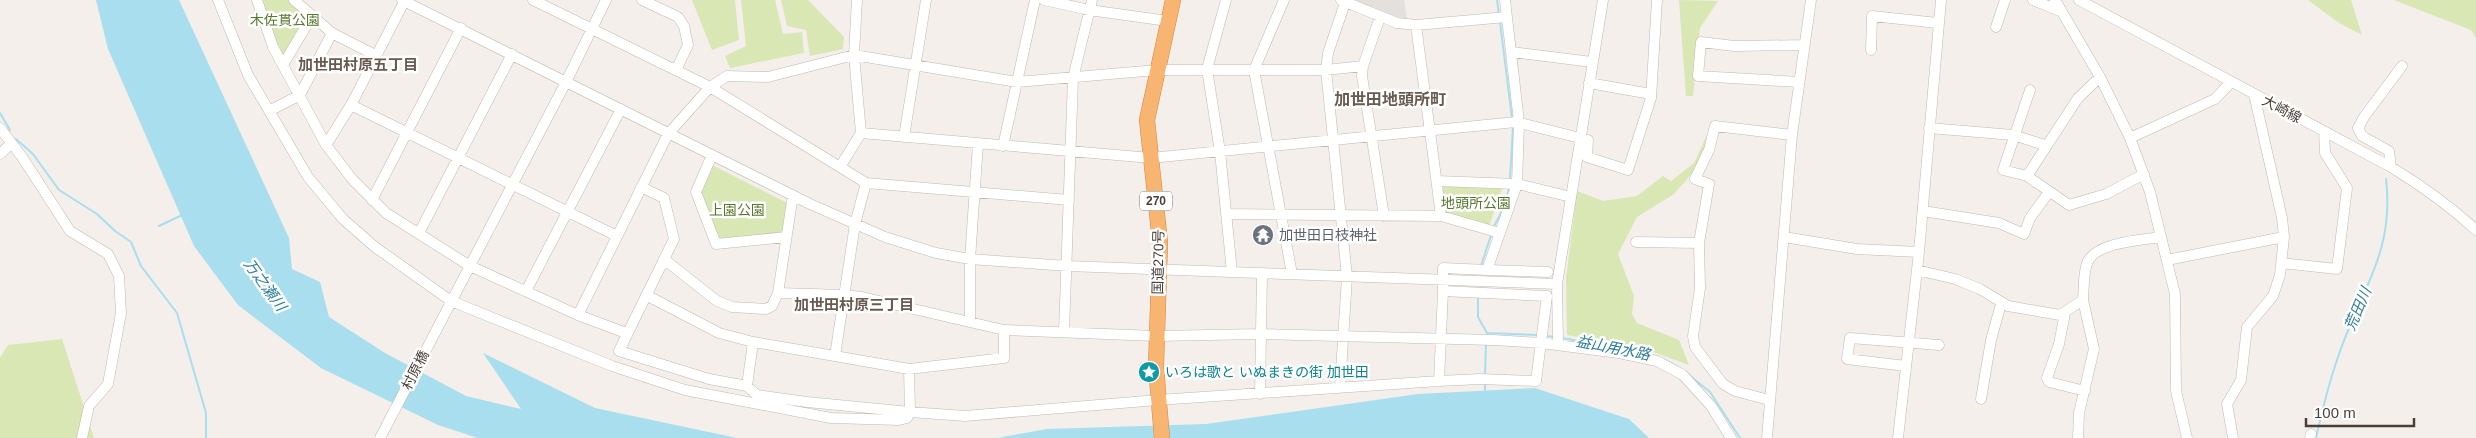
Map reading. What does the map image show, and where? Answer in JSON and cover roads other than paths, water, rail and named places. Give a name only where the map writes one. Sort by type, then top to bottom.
[{"type":"highway","name":"国道270号","points":[[1162,438],[1158,402],[1156,336],[1160,242],[1147,120],[1173,0]]},
{"type":"street","points":[[218,0],[248,75],[308,177],[343,219],[375,247],[450,304],[656,382],[710,396],[830,418],[899,420],[908,418],[910,412],[909,370]]},
{"type":"street","points":[[257,0],[273,47],[326,145],[352,179],[386,213],[470,266],[578,315],[626,333]]},
{"type":"street","points":[[294,0],[332,33],[376,56]]},
{"type":"street","points":[[326,145],[352,105],[404,0],[793,195],[855,224],[906,244],[936,253],[970,259],[1067,266],[1557,284]]},
{"type":"street","name":"村原橋","points":[[381,437],[566,82],[606,0]]},
{"type":"street","points":[[642,0],[678,17],[684,26],[688,45],[676,70]]},
{"type":"street","points":[[840,167],[861,133],[854,55],[857,0]]},
{"type":"street","points":[[904,137],[926,0]]},
{"type":"street","points":[[1003,146],[1035,0]]},
{"type":"street","points":[[1044,0],[1091,5],[1168,21]]},
{"type":"street","points":[[1226,0],[1207,70],[1220,152],[1232,272]]},
{"type":"street","points":[[1284,0],[1254,70],[1292,274]]},
{"type":"street","points":[[1487,270],[1494,231],[1511,183],[1513,122],[1512,52],[1505,0]]},
{"type":"street","points":[[1558,340],[1557,284],[1603,0]]},
{"type":"street","points":[[861,133],[1151,158],[1513,122],[1580,140],[1588,140],[1587,156],[1628,170],[1648,113],[1657,0]]},
{"type":"street","points":[[1767,438],[1792,135],[1812,0]]},
{"type":"street","points":[[1898,438],[1919,252],[1941,0]]},
{"type":"street","points":[[1996,27],[2005,0]]},
{"type":"street","points":[[2033,0],[2060,11]]},
{"type":"street","points":[[2055,0],[2100,77],[2130,138],[2144,174],[2161,237],[2176,306],[2176,391],[2187,438]]},
{"type":"street","name":"大崎線","points":[[2079,0],[2391,167],[2420,185],[2455,211],[2476,230]]},
{"type":"street","points":[[537,1],[710,87],[866,183],[1069,200]]},
{"type":"street","points":[[1340,387],[1347,277],[1326,70],[1328,54],[1344,1],[1397,23],[1416,25],[1507,17]]},
{"type":"street","points":[[1064,332],[1073,78],[1091,5]]},
{"type":"street","points":[[283,65],[312,16]]},
{"type":"street","points":[[1871,50],[1872,16],[1938,23]]},
{"type":"street","points":[[1380,17],[1363,66],[1362,76],[1384,216]]},
{"type":"street","points":[[1416,25],[1440,216]]},
{"type":"street","points":[[372,200],[461,28]]},
{"type":"street","points":[[269,111],[300,95],[332,33]]},
{"type":"street","points":[[1799,82],[1698,76],[1701,42],[1734,46],[1805,45]]},
{"type":"street","points":[[1512,52],[1592,62]]},
{"type":"street","points":[[419,233],[512,54]]},
{"type":"street","points":[[578,315],[640,186],[668,134],[710,87],[727,76],[768,77],[854,55],[1017,82],[1157,70],[1326,70],[1363,66]]},
{"type":"street","points":[[2391,167],[2389,150],[2362,136],[2358,128],[2402,66]]},
{"type":"street","points":[[2028,176],[2045,145],[2078,98],[2100,77]]},
{"type":"street","points":[[2130,138],[2215,99],[2231,82]]},
{"type":"street","points":[[1589,83],[1651,94]]},
{"type":"street","points":[[2030,90],[2003,170],[2028,176],[2048,192],[2069,205],[2106,194],[2144,174]]},
{"type":"street","points":[[2234,438],[2227,404],[2241,380],[2248,327],[2273,296],[2282,263],[2284,237],[2282,218],[2254,94]]},
{"type":"street","points":[[352,105],[616,236]]},
{"type":"street","points":[[526,291],[566,211],[621,109]]},
{"type":"street","points":[[1769,400],[1735,391],[1723,384],[1695,347],[1693,336],[1700,288],[1699,243],[1709,184],[1695,179],[1709,150],[1715,126],[1792,135]]},
{"type":"street","points":[[0,128],[70,231],[108,254],[119,276],[121,313],[108,384],[89,406],[82,438]]},
{"type":"street","points":[[1929,128],[2013,136],[2045,145]]},
{"type":"street","points":[[2282,263],[2336,269],[2347,188],[2325,153],[2324,132]]},
{"type":"street","points":[[0,154],[11,144]]},
{"type":"street","points":[[970,322],[970,259],[978,144]]},
{"type":"street","points":[[712,155],[696,192],[716,244],[786,237]]},
{"type":"street","points":[[1437,182],[1511,183],[1571,198]]},
{"type":"street","points":[[835,356],[855,224],[866,183]]},
{"type":"street","points":[[640,186],[664,198],[674,239],[665,260],[626,333],[619,351],[709,380],[747,386],[757,395],[910,412],[965,416],[1439,381],[1480,379],[1536,382],[1547,296],[1443,291]]},
{"type":"street","points":[[1923,211],[1999,223],[2024,234],[2030,218],[2048,192]]},
{"type":"street","points":[[665,260],[717,301],[732,307],[766,309],[772,306],[778,293],[793,195]]},
{"type":"street","points":[[1226,214],[1440,216],[1494,231]]},
{"type":"street","points":[[1784,237],[1857,248],[1919,252]]},
{"type":"street","points":[[2078,438],[2079,413],[2094,349],[2083,300],[2088,262],[2097,252],[2106,247],[2161,237]]},
{"type":"street","points":[[2166,260],[2284,237]]},
{"type":"street","points":[[1636,242],[1699,243]]},
{"type":"street","points":[[1439,381],[1443,268],[1548,272]]},
{"type":"street","points":[[1917,270],[1955,279],[1980,289],[2001,304],[2058,316],[2083,300]]},
{"type":"street","points":[[1260,394],[1262,273]]},
{"type":"street","points":[[778,293],[844,295],[1004,330],[1156,336],[1260,334],[1481,340],[1541,338],[1558,340],[1620,353],[1667,366],[1683,376],[1711,406],[1731,438]]},
{"type":"street","points":[[646,295],[719,334],[752,342],[909,370],[1004,358],[1004,330]]},
{"type":"street","points":[[1981,399],[1991,340],[2001,304]]},
{"type":"street","points":[[2064,313],[2059,344],[2047,378],[2049,382],[2085,391]]},
{"type":"street","points":[[1906,366],[1847,359],[1850,338],[1939,345]]},
{"type":"street","points":[[747,386],[752,342]]},
{"type":"water","name":"万之瀬川","points":[[96,0],[179,0],[289,238],[292,269],[320,282],[329,317],[385,353],[466,396],[521,409],[483,353],[595,408],[737,438],[478,438],[438,425],[321,368],[238,305],[194,246],[108,49]]},
{"type":"water","points":[[1535,388],[1629,419],[1649,438],[997,438],[1047,429],[1206,424],[1418,394]]},
{"type":"waterway","name":"益山用水路","points":[[1497,0],[1499,15]]},
{"type":"waterway","name":"益山用水路","points":[[1500,22],[1512,119]]},
{"type":"waterway","points":[[0,113],[10,130]]},
{"type":"waterway","name":"益山用水路","points":[[1510,179],[1513,126]]},
{"type":"waterway","points":[[16,139],[33,154],[59,190],[97,214],[115,231],[131,242],[141,266],[177,313],[206,413],[206,438]]},
{"type":"waterway","name":"荒田川","points":[[2316,438],[2338,357],[2381,250],[2387,205],[2386,179]]},
{"type":"waterway","name":"益山用水路","points":[[1493,228],[1500,215],[1509,189]]},
{"type":"waterway","points":[[159,226],[182,215]]},
{"type":"waterway","name":"益山用水路","points":[[1481,266],[1491,235]]},
{"type":"waterway","name":"益山用水路","points":[[1478,297],[1478,317],[1487,333]]},
{"type":"waterway","name":"益山用水路","points":[[1487,333],[1537,335]]},
{"type":"waterway","name":"益山用水路","points":[[1544,336],[1555,337]]},
{"type":"waterway","name":"益山用水路","points":[[1562,338],[1653,355]]},
{"type":"waterway","points":[[1485,375],[1486,342]]},
{"type":"waterway","name":"益山用水路","points":[[1664,359],[1680,368]]},
{"type":"waterway","name":"益山用水路","points":[[1689,375],[1710,392],[1740,438]]},
{"type":"waterway","points":[[1485,382],[1485,393]]},
{"type":"place","name":"加世田日枝神社","points":[[1263,235]]},
{"type":"place","name":"いろは歌と いぬまきの街 加世田","points":[[1149,372]]},
{"type":"district","name":"加世田村原五丁目","points":[[358,65]]},
{"type":"district","name":"加世田地頭所町","points":[[1390,99]]},
{"type":"district","name":"加世田村原三丁目","points":[[854,305]]},
{"type":"park label","name":"木佐貫公園","points":[[285,20]]},
{"type":"park label","name":"地頭所公園","points":[[1476,203]]},
{"type":"park label","name":"上園公園","points":[[737,210]]}]
